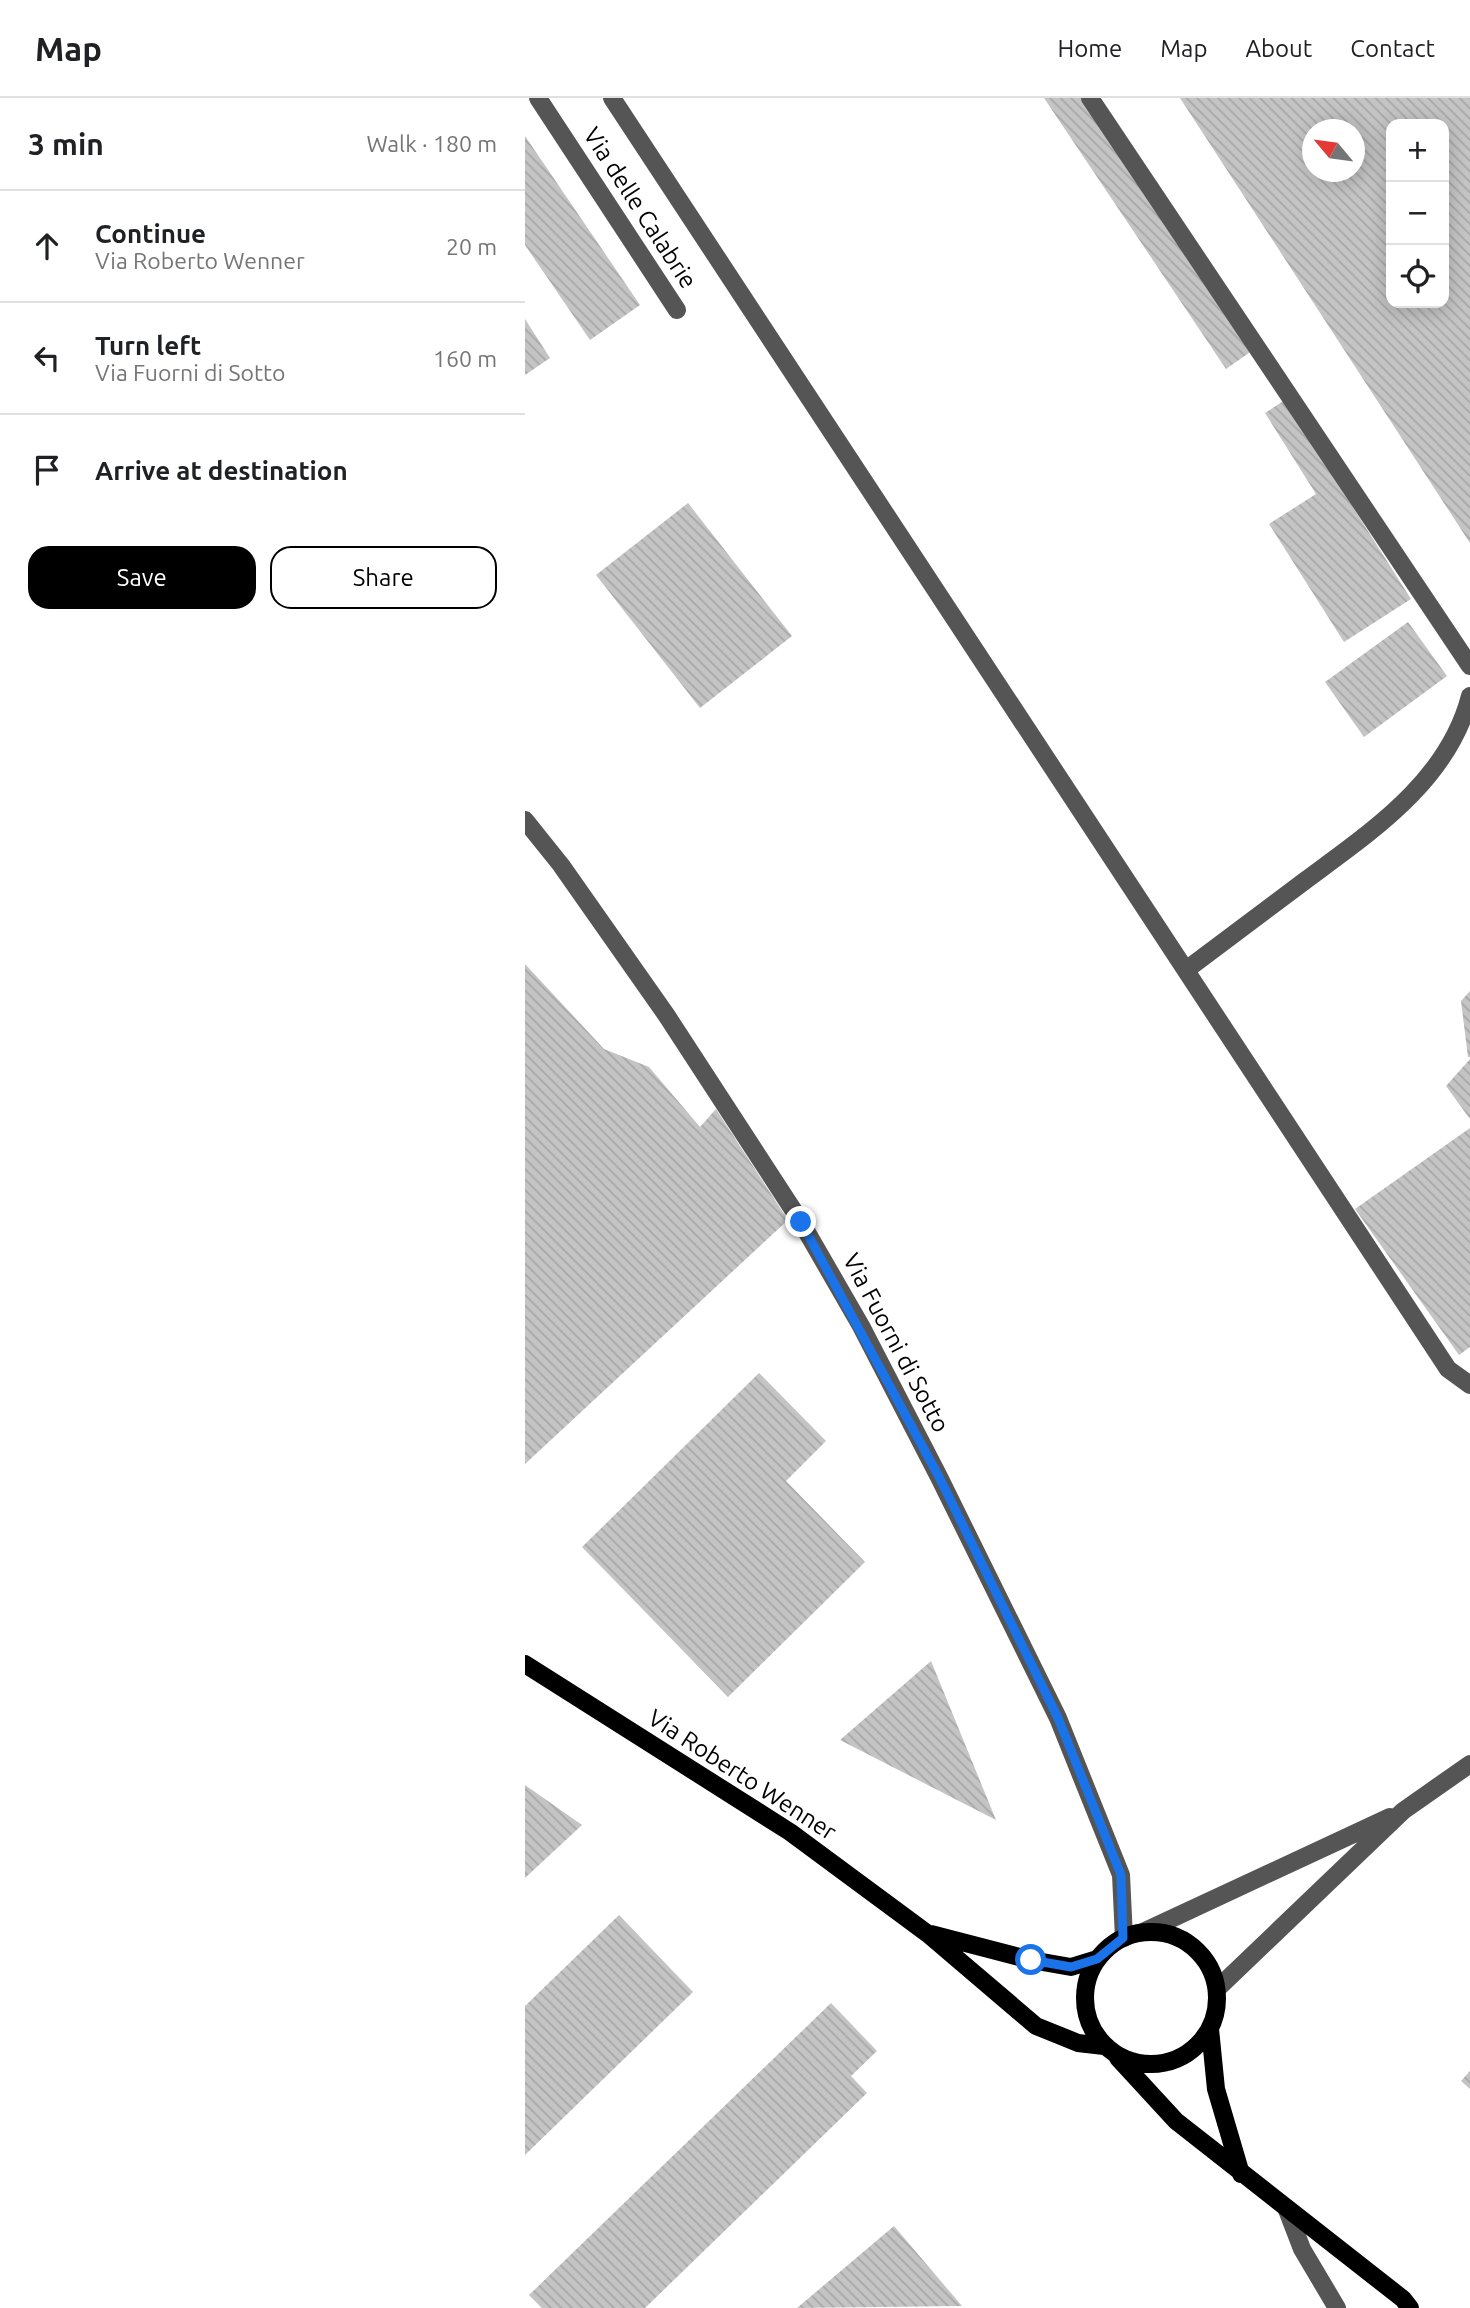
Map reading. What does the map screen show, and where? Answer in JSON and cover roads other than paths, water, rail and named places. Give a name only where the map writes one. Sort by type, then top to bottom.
[{"type":"main road","name":"Via Roberto Wenner","points":[[525,1664],[790,1832],[928,1934],[1036,2026],[1079,2043],[1110,2051]]},
{"type":"main road","points":[[1110,2051],[1136,2064],[1158,2065],[1179,2059],[1198,2046],[1210,2029],[1217,2009],[1217,1989],[1211,1969],[1199,1952],[1183,1940],[1164,1933],[1143,1932],[1123,1938],[1097,1959],[1086,1986],[1084,2002],[1090,2025],[1110,2051],[1176,2121],[1410,2308]]},
{"type":"main road","name":"Via Roberto Wenner","points":[[928,1934],[1031,1960],[1071,1967],[1097,1959]]},
{"type":"main road","points":[[1210,2029],[1216,2089],[1241,2174]]},
{"type":"street","name":"Via delle Calabrie","points":[[538,98],[677,310]]},
{"type":"street","points":[[612,98],[1448,1369],[1470,1385]]},
{"type":"street","points":[[1090,98],[1470,666]]},
{"type":"street","points":[[1186,970],[1386,820],[1430,775],[1454,742],[1470,696]]},
{"type":"street","name":"Via Fuorni di Sotto","points":[[525,820],[561,865],[667,1016],[801,1222],[861,1326],[1058,1718],[1121,1875],[1123,1938]]},
{"type":"street","points":[[1217,1989],[1403,1811],[1470,1764]]},
{"type":"street","points":[[1143,1932],[1403,1811]]},
{"type":"street","points":[[1287,2210],[1302,2249],[1337,2308]]}]
